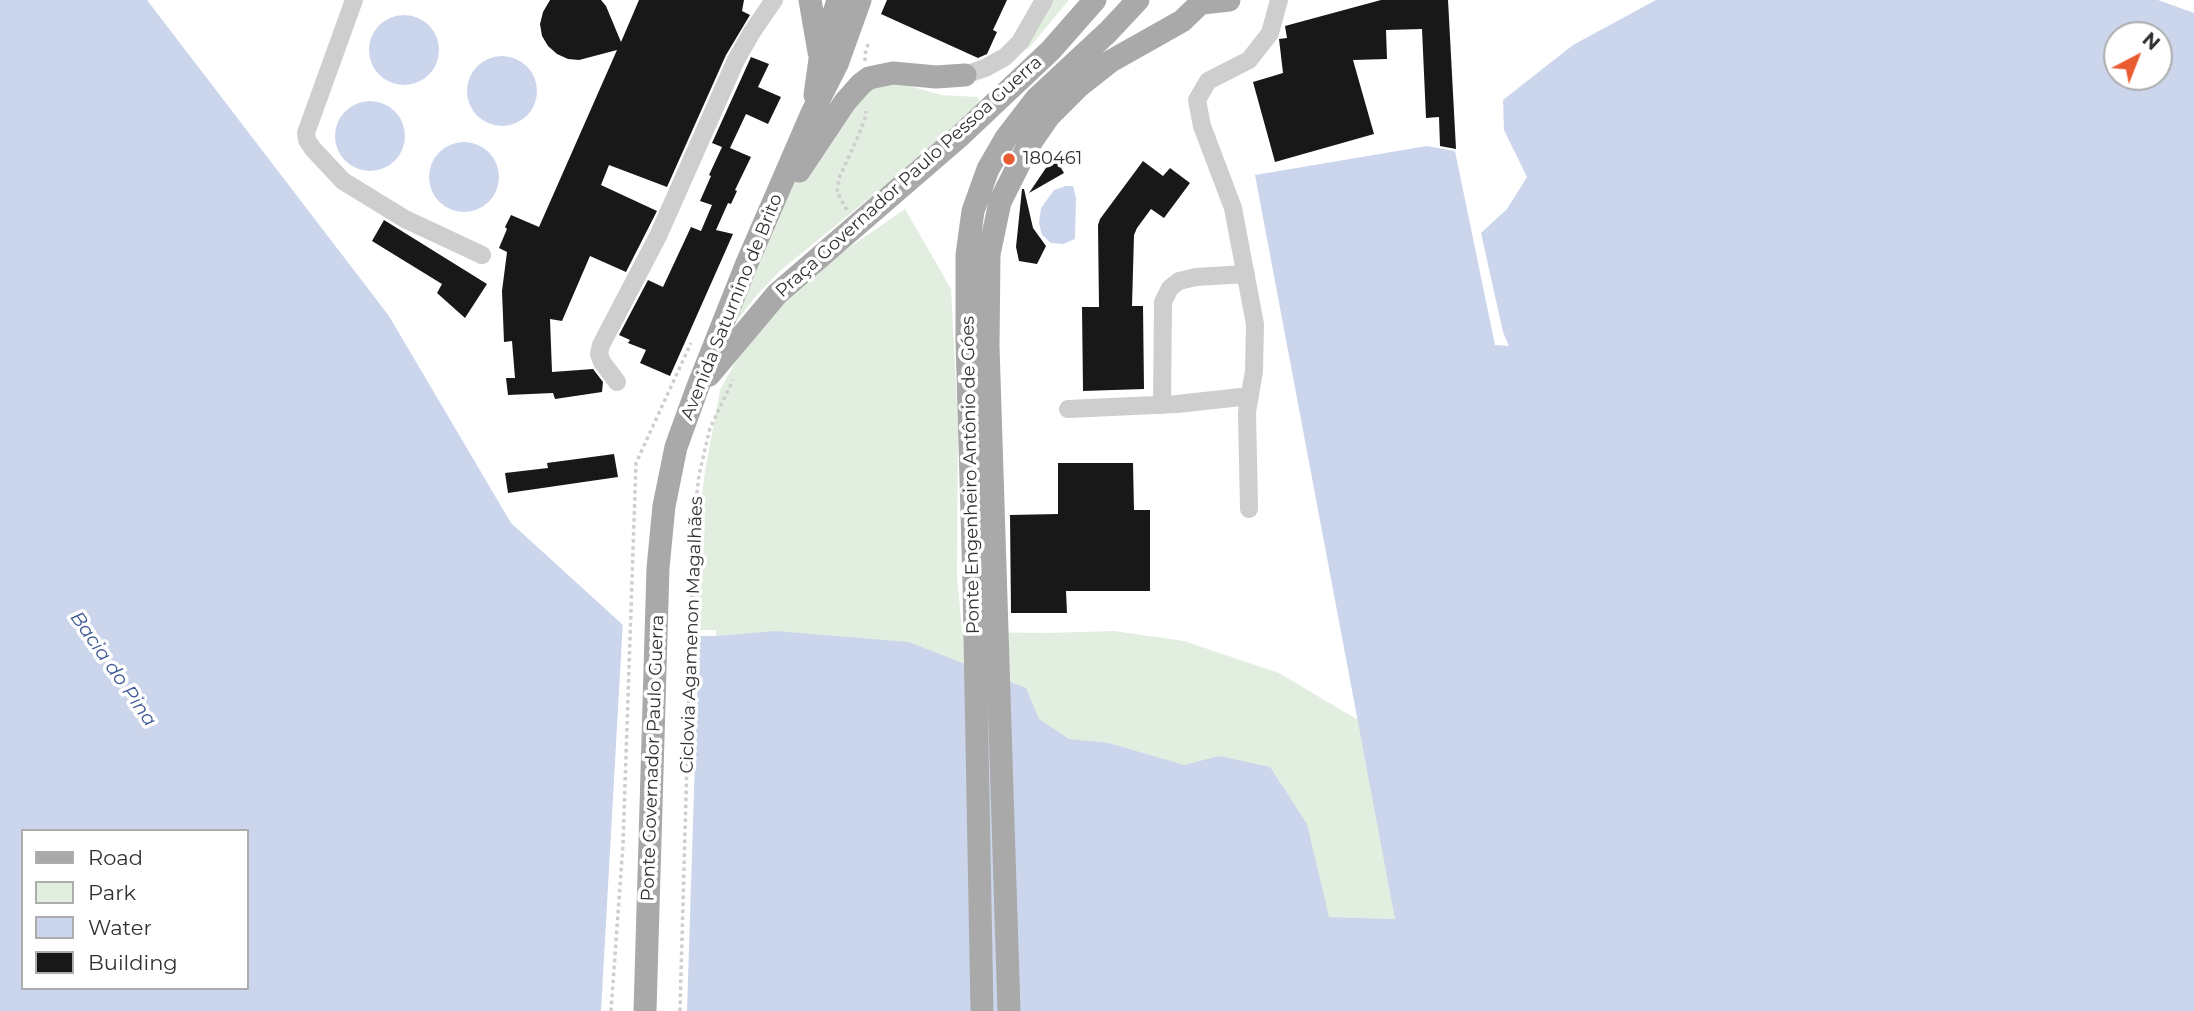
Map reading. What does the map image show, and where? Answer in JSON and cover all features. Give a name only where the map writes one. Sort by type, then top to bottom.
[{"type":"main road","points":[[810,0],[820,59]]},
{"type":"main road","name":"Avenida Saturnino de Brito","points":[[812,113],[820,59],[838,0]]},
{"type":"main road","name":"Avenida Saturnino de Brito","points":[[664,506],[676,447],[697,389],[747,263],[812,113],[837,64],[860,0]]},
{"type":"main road","name":"Praça Governador Paulo Pessoa Guerra","points":[[697,389],[776,294],[961,135],[1051,50],[1095,0]]},
{"type":"main road","points":[[1078,86],[1133,15],[1138,0]]},
{"type":"main road","name":"Ponte Engenheiro Antônio de Góes","points":[[1009,1011],[985,584],[967,341],[967,256],[973,211],[988,169],[1006,138],[1036,99],[1138,0]]},
{"type":"main road","points":[[1078,86],[1111,61],[1182,21],[1203,1],[1229,0]]},
{"type":"main road","points":[[767,219],[845,102],[869,78],[893,73],[936,77],[965,75]]},
{"type":"main road","name":"Ponte Engenheiro Antônio de Góes","points":[[982,1011],[989,254],[1000,202],[1027,148],[1049,116],[1078,86]]},
{"type":"main road","name":"Ponte Governador Paulo Guerra","points":[[645,1011],[657,582],[664,506]]},
{"type":"street","points":[[355,0],[306,133],[307,141],[343,181],[405,219],[482,255]]},
{"type":"street","points":[[617,382],[602,362],[599,354],[601,345],[658,236],[736,60],[774,0]]},
{"type":"street","points":[[965,75],[1005,57],[1020,42],[1044,0]]},
{"type":"street","points":[[1249,509],[1247,412],[1254,371],[1255,324],[1233,208],[1202,126],[1197,100],[1208,81],[1249,60],[1261,46],[1270,33],[1279,0]]},
{"type":"street","points":[[1162,405],[1163,302],[1170,288],[1179,281],[1196,277],[1246,274]]},
{"type":"street","points":[[1068,409],[1162,405],[1250,396]]},
{"type":"path","points":[[611,1011],[622,856],[636,463],[692,342]]},
{"type":"path","name":"Ciclovia Agamenon Magalhães","points":[[680,1011],[692,547],[696,500],[710,428],[734,378]]},
{"type":"green space","points":[[1046,0],[1069,0],[1029,48],[1024,50]]},
{"type":"green space","points":[[898,83],[942,95],[977,97],[980,100],[888,185],[781,270],[730,329],[786,196],[843,90]]},
{"type":"green space","points":[[905,209],[951,289],[958,426],[957,575],[962,632],[1114,631],[1184,641],[1279,673],[1358,720],[1396,919],[1329,917],[634,636],[716,636],[716,630],[697,630],[691,578],[705,471],[720,390],[743,348],[807,277]]},
{"type":"water","name":"Bacia do Pina","points":[[0,0],[147,0],[389,316],[511,523],[634,635],[716,636],[775,631],[909,642],[1026,688],[1039,719],[1069,739],[1109,743],[1184,765],[1219,756],[1270,767],[1307,824],[1329,917],[1395,919],[1255,175],[1427,146],[1455,151],[1495,345],[1509,346],[1503,332],[1481,233],[1507,209],[1527,177],[1504,130],[1503,100],[1573,45],[1656,0],[2158,0],[2194,13],[2194,1011],[0,1011]]},
{"type":"water","points":[[404,15],[423,21],[433,31],[439,50],[433,69],[423,79],[404,85],[385,79],[375,69],[369,50],[375,31],[385,21]]},
{"type":"water","points":[[502,56],[521,62],[531,72],[537,91],[531,110],[521,120],[502,126],[483,120],[473,110],[467,91],[473,72],[483,62]]},
{"type":"water","points":[[370,101],[389,107],[399,117],[405,136],[399,155],[389,165],[370,171],[351,165],[341,155],[335,136],[341,117],[351,107]]},
{"type":"water","points":[[464,142],[483,148],[493,158],[499,177],[493,196],[483,206],[464,212],[445,206],[435,196],[429,177],[435,158],[445,148]]},
{"type":"water","points":[[1073,186],[1076,198],[1075,239],[1063,244],[1051,243],[1042,235],[1039,223],[1041,208],[1054,190]]},
{"type":"pier","points":[[623,620],[636,632],[699,632],[687,1011],[601,1011]]},
{"type":"building","points":[[550,0],[601,0],[621,42],[639,0],[744,0],[742,11],[750,15],[726,55],[667,187],[609,165],[601,185],[657,211],[626,272],[590,256],[562,321],[550,319],[552,372],[593,369],[603,382],[602,392],[555,399],[553,393],[508,395],[506,378],[515,378],[512,341],[504,342],[502,291],[507,252],[499,248],[511,215],[539,227],[617,50],[579,60],[557,54],[542,36],[540,24]]},
{"type":"building","points":[[887,0],[1007,0],[993,30],[997,32],[987,54],[978,58],[881,14]]},
{"type":"building","points":[[1381,0],[1448,0],[1456,149],[1440,146],[1439,117],[1426,118],[1422,29],[1386,30],[1387,59],[1353,60],[1374,134],[1275,162],[1253,82],[1283,73],[1279,39],[1287,38],[1285,26]]},
{"type":"building","points":[[751,57],[769,64],[758,87],[781,97],[768,124],[746,114],[730,148],[751,157],[731,204],[728,203],[716,230],[733,234],[670,376],[640,363],[646,350],[628,343],[630,340],[619,335],[648,280],[663,287],[691,227],[701,231],[712,205],[700,201],[722,147],[712,143]]},
{"type":"building","points":[[1054,156],[1064,173],[1029,193]]},
{"type":"building","points":[[1143,161],[1163,176],[1170,168],[1190,183],[1164,218],[1151,209],[1134,235],[1132,306],[1143,306],[1144,389],[1083,391],[1082,307],[1099,307],[1098,225]]},
{"type":"building","points":[[1022,189],[1033,228],[1046,246],[1037,264],[1019,261],[1016,247]]},
{"type":"building","points":[[384,220],[487,284],[465,318],[437,293],[442,284],[372,241]]},
{"type":"building","points":[[614,454],[618,477],[508,493],[505,473],[548,468],[547,463]]},
{"type":"building","points":[[1058,463],[1133,463],[1134,510],[1150,510],[1150,591],[1066,591],[1067,613],[1011,613],[1010,515],[1058,514]]},
{"type":"place","name":"180461","points":[[1009,159]]}]
